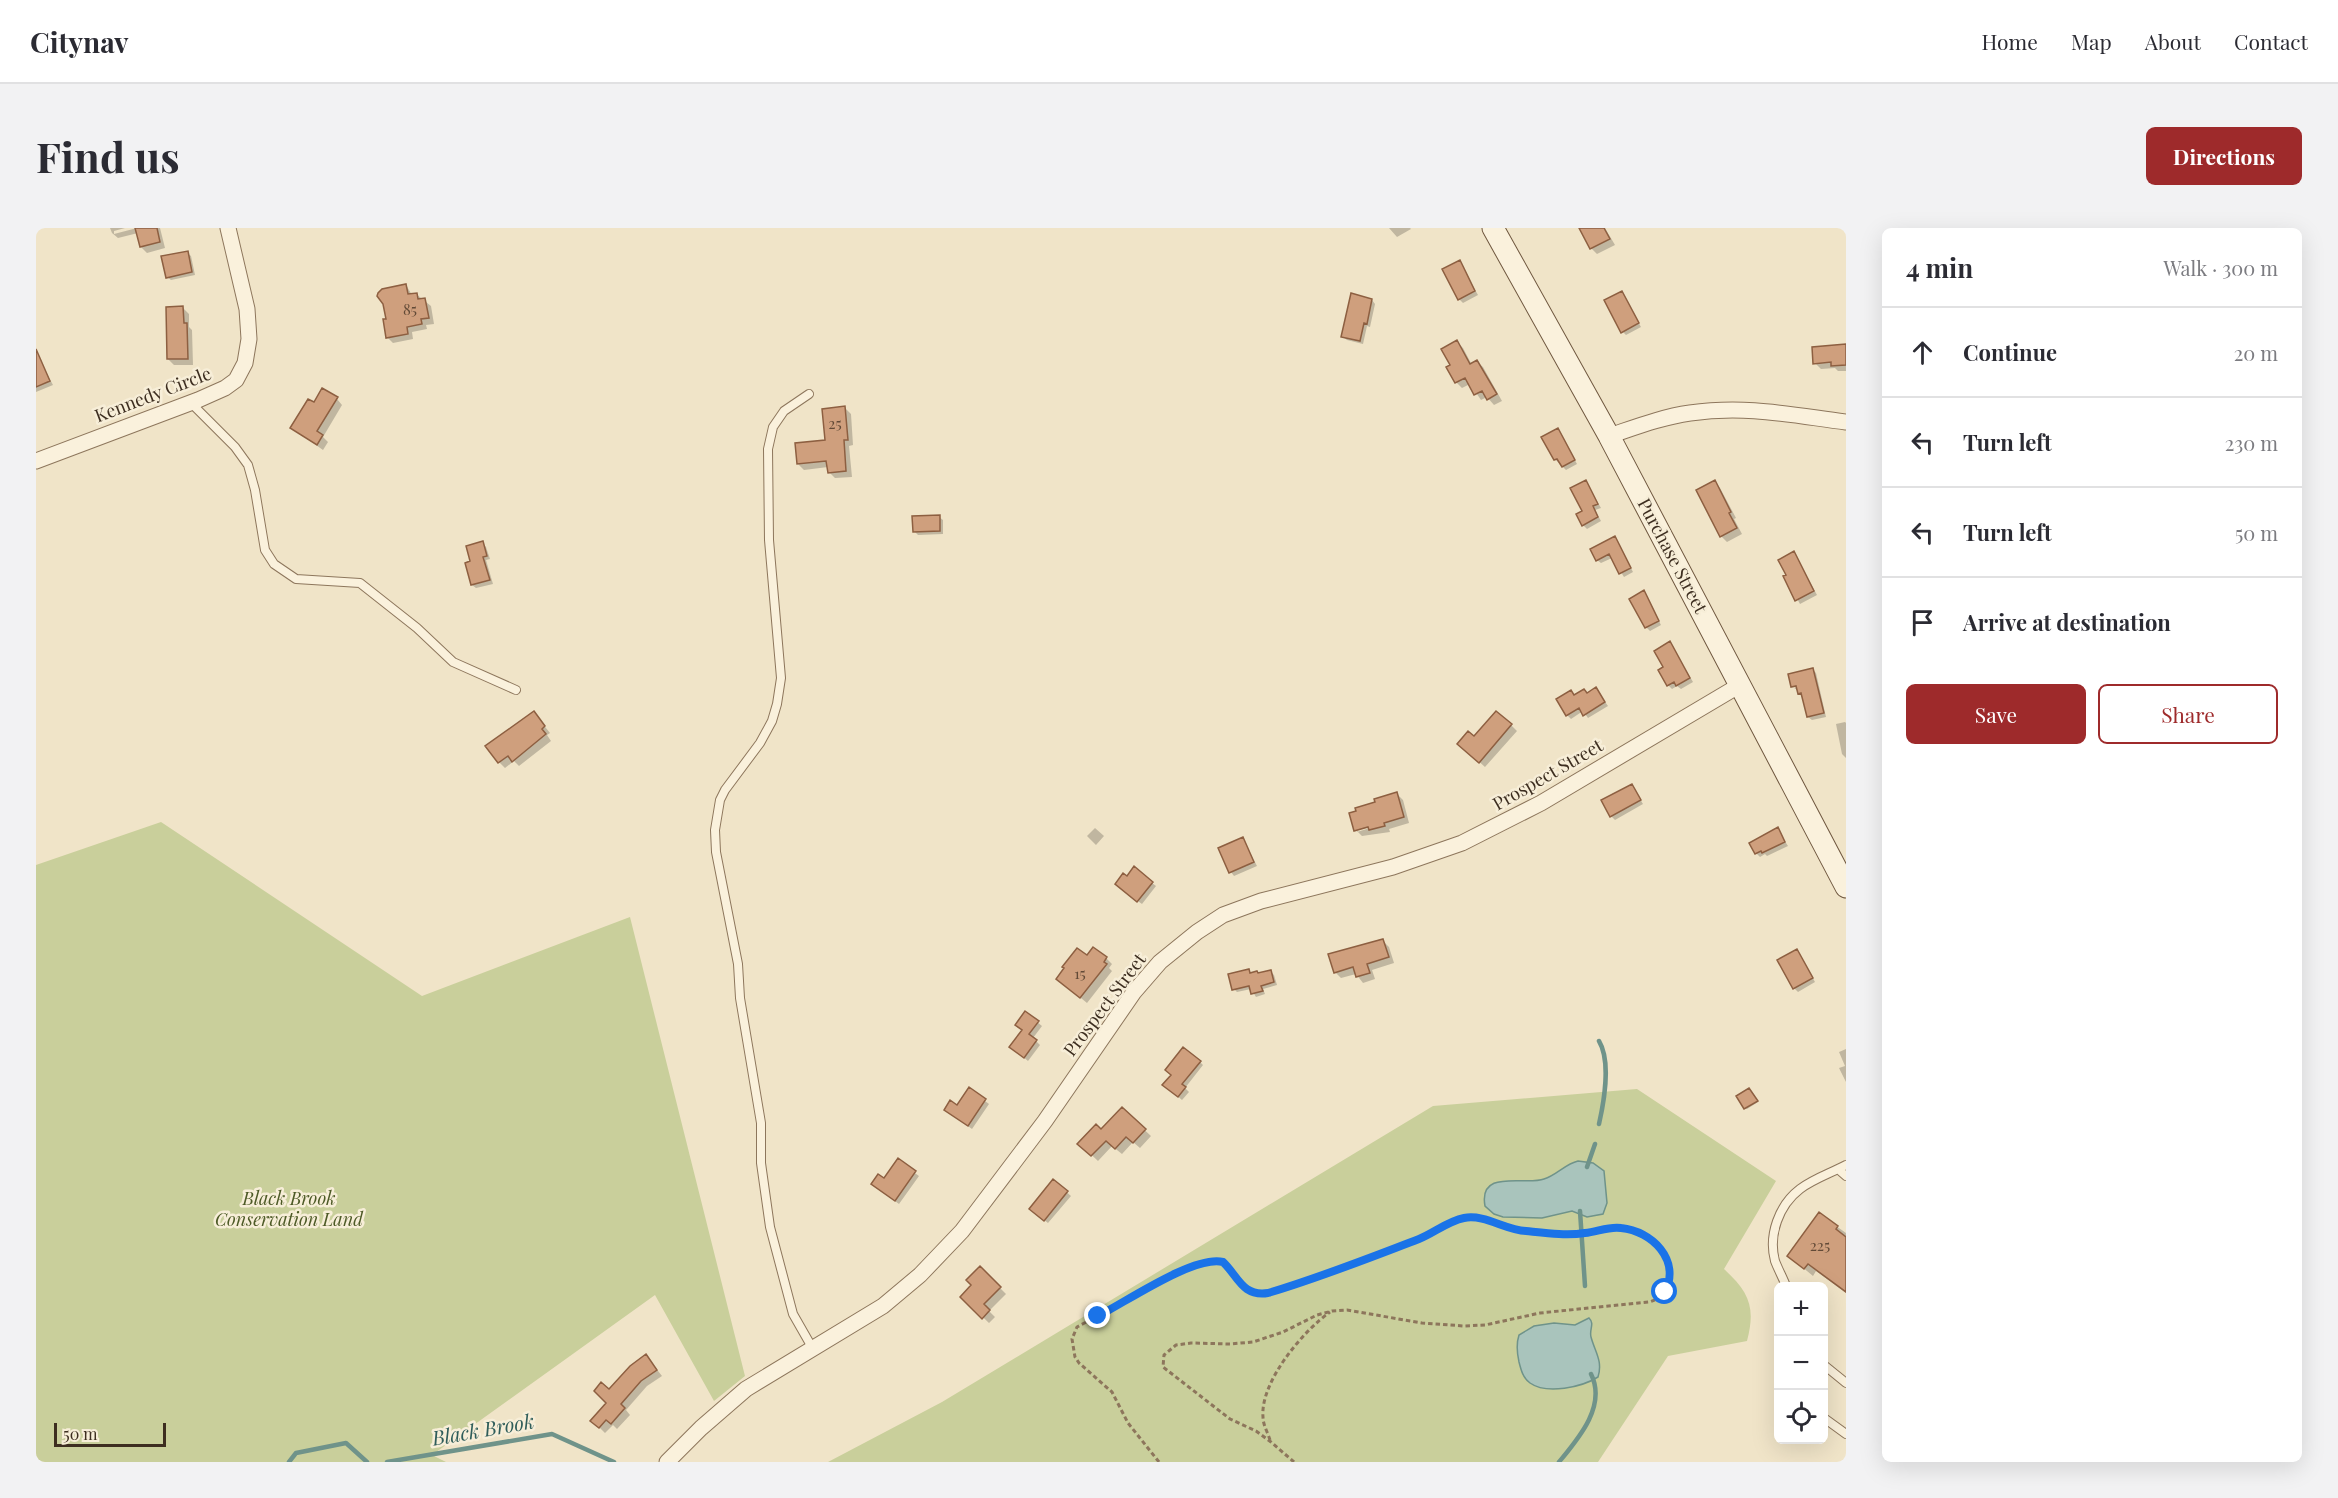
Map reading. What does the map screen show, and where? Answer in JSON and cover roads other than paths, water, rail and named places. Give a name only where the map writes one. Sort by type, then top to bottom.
[{"type":"street","name":"Kennedy Circle","points":[[36,461],[191,403],[225,388],[236,380],[248,354],[249,339],[247,309],[228,228]]},
{"type":"street","name":"Purchase Street","points":[[1493,228],[1610,436],[1846,887]]},
{"type":"street","points":[[1610,436],[1677,415],[1712,411],[1772,411],[1846,422]]},
{"type":"street","name":"Prospect Street","points":[[667,1462],[701,1428],[746,1389],[897,1296],[947,1248],[1038,1130],[1134,992],[1160,962],[1197,932],[1223,915],[1260,901],[1394,867],[1462,843],[1541,803],[1740,686]]},
{"type":"lane","points":[[809,394],[784,411],[773,428],[768,449],[769,540],[781,678],[777,704],[772,721],[760,743],[720,800],[715,830],[718,863],[738,964],[740,998],[761,1123],[761,1163],[770,1227],[793,1314],[813,1349]]},
{"type":"lane","points":[[191,403],[235,447],[248,465],[255,490],[265,550],[274,564],[296,579],[360,583],[417,628],[453,662],[516,690]]},
{"type":"lane","points":[[1784,1282],[1775,1262],[1773,1250],[1773,1237],[1782,1210],[1801,1188],[1846,1165]]},
{"type":"lane","points":[[1838,1169],[1846,1176]]},
{"type":"lane","points":[[1828,1368],[1846,1383]]},
{"type":"lane","points":[[1828,1421],[1846,1434]]},
{"type":"water","points":[[1578,1161],[1593,1163],[1604,1171],[1607,1203],[1603,1214],[1587,1217],[1572,1211],[1542,1218],[1503,1217],[1494,1214],[1485,1206],[1485,1194],[1489,1187],[1496,1183],[1544,1179]]},
{"type":"water","points":[[1589,1318],[1592,1322],[1591,1337],[1599,1361],[1598,1377],[1583,1384],[1555,1389],[1537,1387],[1530,1383],[1523,1374],[1518,1359],[1519,1335],[1534,1326],[1554,1323],[1575,1325]]},
{"type":"waterway","points":[[1599,1041],[1603,1049],[1606,1070],[1599,1124]]},
{"type":"waterway","points":[[1587,1167],[1595,1144]]},
{"type":"waterway","points":[[1580,1211],[1585,1286]]},
{"type":"waterway","points":[[1559,1462],[1582,1432],[1593,1410],[1595,1386],[1591,1374]]},
{"type":"waterway","name":"Black Brook","points":[[387,1462],[552,1434],[614,1462]]},
{"type":"waterway","name":"Black Brook","points":[[289,1462],[296,1453],[346,1443],[367,1462]]},
{"type":"park label","name":"Black Brook Conservation Land","points":[[289,1209]]}]
